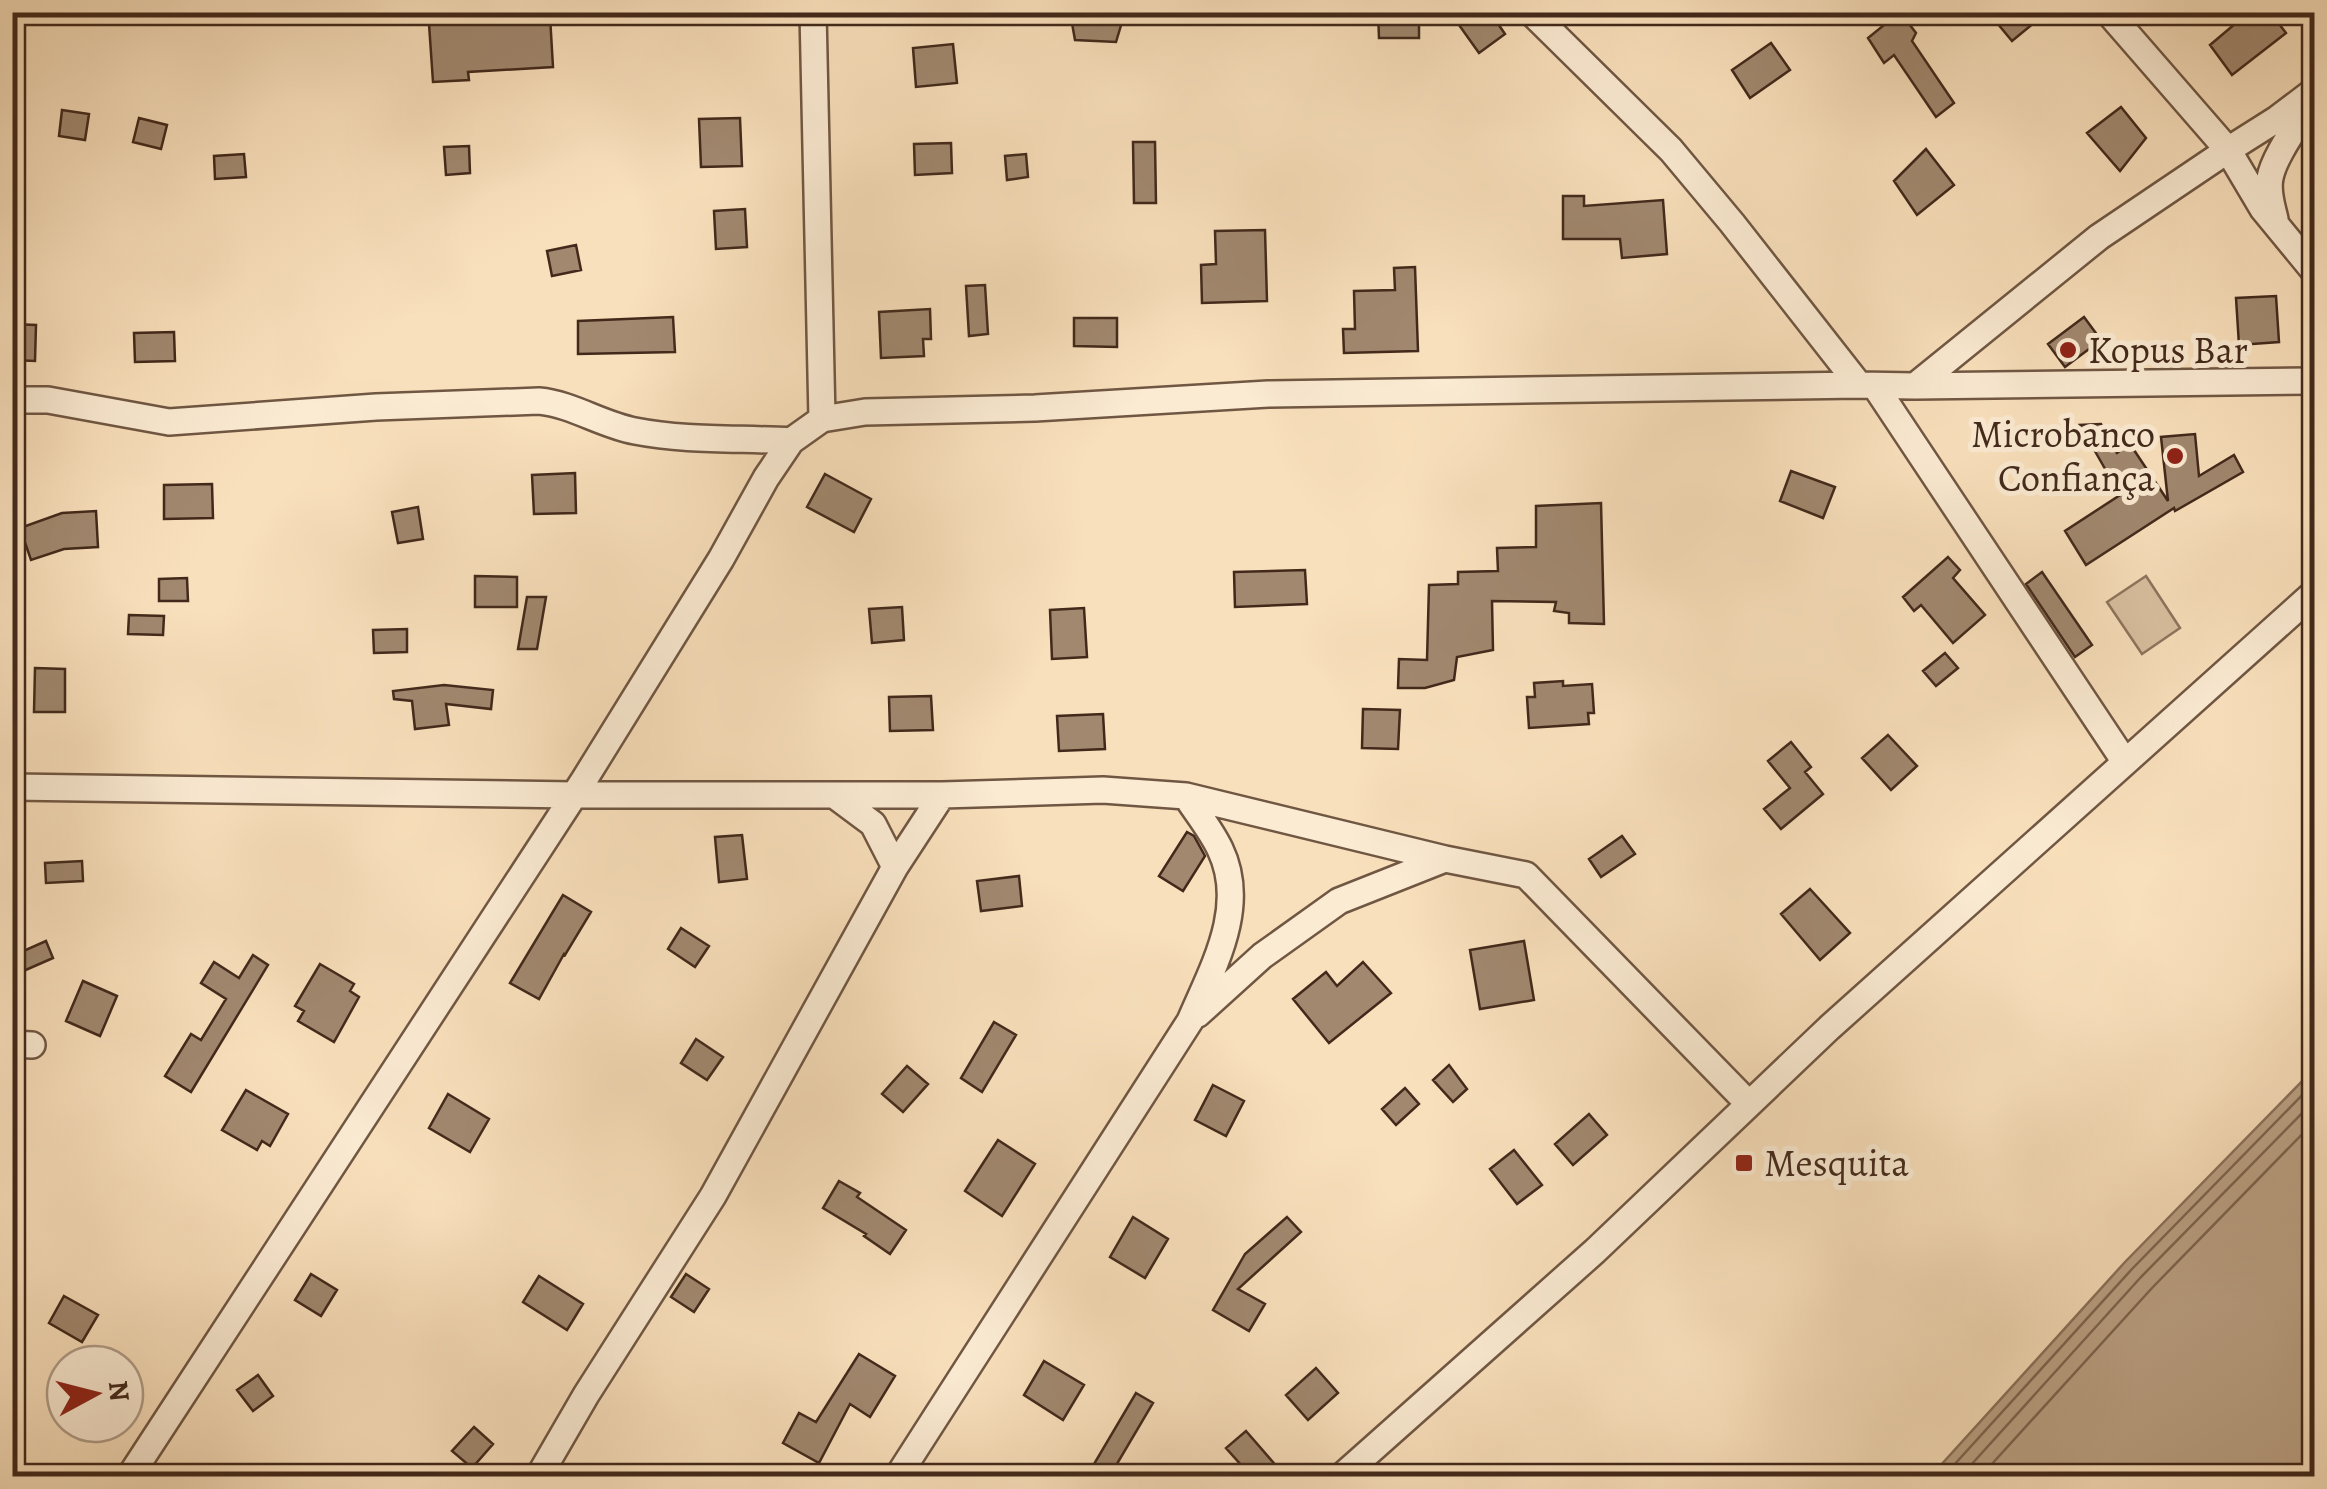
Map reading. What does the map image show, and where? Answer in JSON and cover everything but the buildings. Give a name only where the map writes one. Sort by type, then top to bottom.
[{"type":"street","points":[[813,12],[822,419]]},
{"type":"street","points":[[1531,12],[1672,150],[1867,386],[2126,762]]},
{"type":"street","points":[[1556,12],[1572,52]]},
{"type":"street","points":[[2108,12],[2228,150],[2263,209],[2314,271]]},
{"type":"street","points":[[1916,386],[2099,237],[2314,94]]},
{"type":"street","points":[[2277,226],[2270,176],[2314,94]]},
{"type":"street","points":[[130,1476],[574,795],[766,478],[791,440],[822,419],[865,412],[1035,408],[1268,394],[2314,381]]},
{"type":"street","points":[[12,400],[48,400],[169,422],[376,407],[538,401],[556,403],[634,431],[791,440]]},
{"type":"street","points":[[1342,1476],[1595,1251],[1844,1014],[2314,594]]},
{"type":"street","points":[[12,787],[574,795],[942,796],[1102,790],[1186,796],[1526,875],[1749,1104]]},
{"type":"street","points":[[834,795],[873,824],[896,867]]},
{"type":"street","points":[[539,1476],[713,1196],[896,867],[942,796]]},
{"type":"street","points":[[898,1476],[1190,1020],[1226,938],[1232,889],[1219,848],[1186,796]]},
{"type":"street","points":[[1190,1020],[1262,956],[1339,901],[1445,859]]},
{"type":"shaded area","points":[[2146,576],[2180,628],[2142,654],[2107,602]]},
{"type":"water","points":[[2314,1069],[2314,1476],[1931,1476],[2125,1262]]},
{"type":"place","name":"Kopus Bar","points":[[2068,350]]},
{"type":"place","name":"Microbanco Confiança","points":[[2175,456]]},
{"type":"place","name":"Mesquita","points":[[1744,1163]]}]
